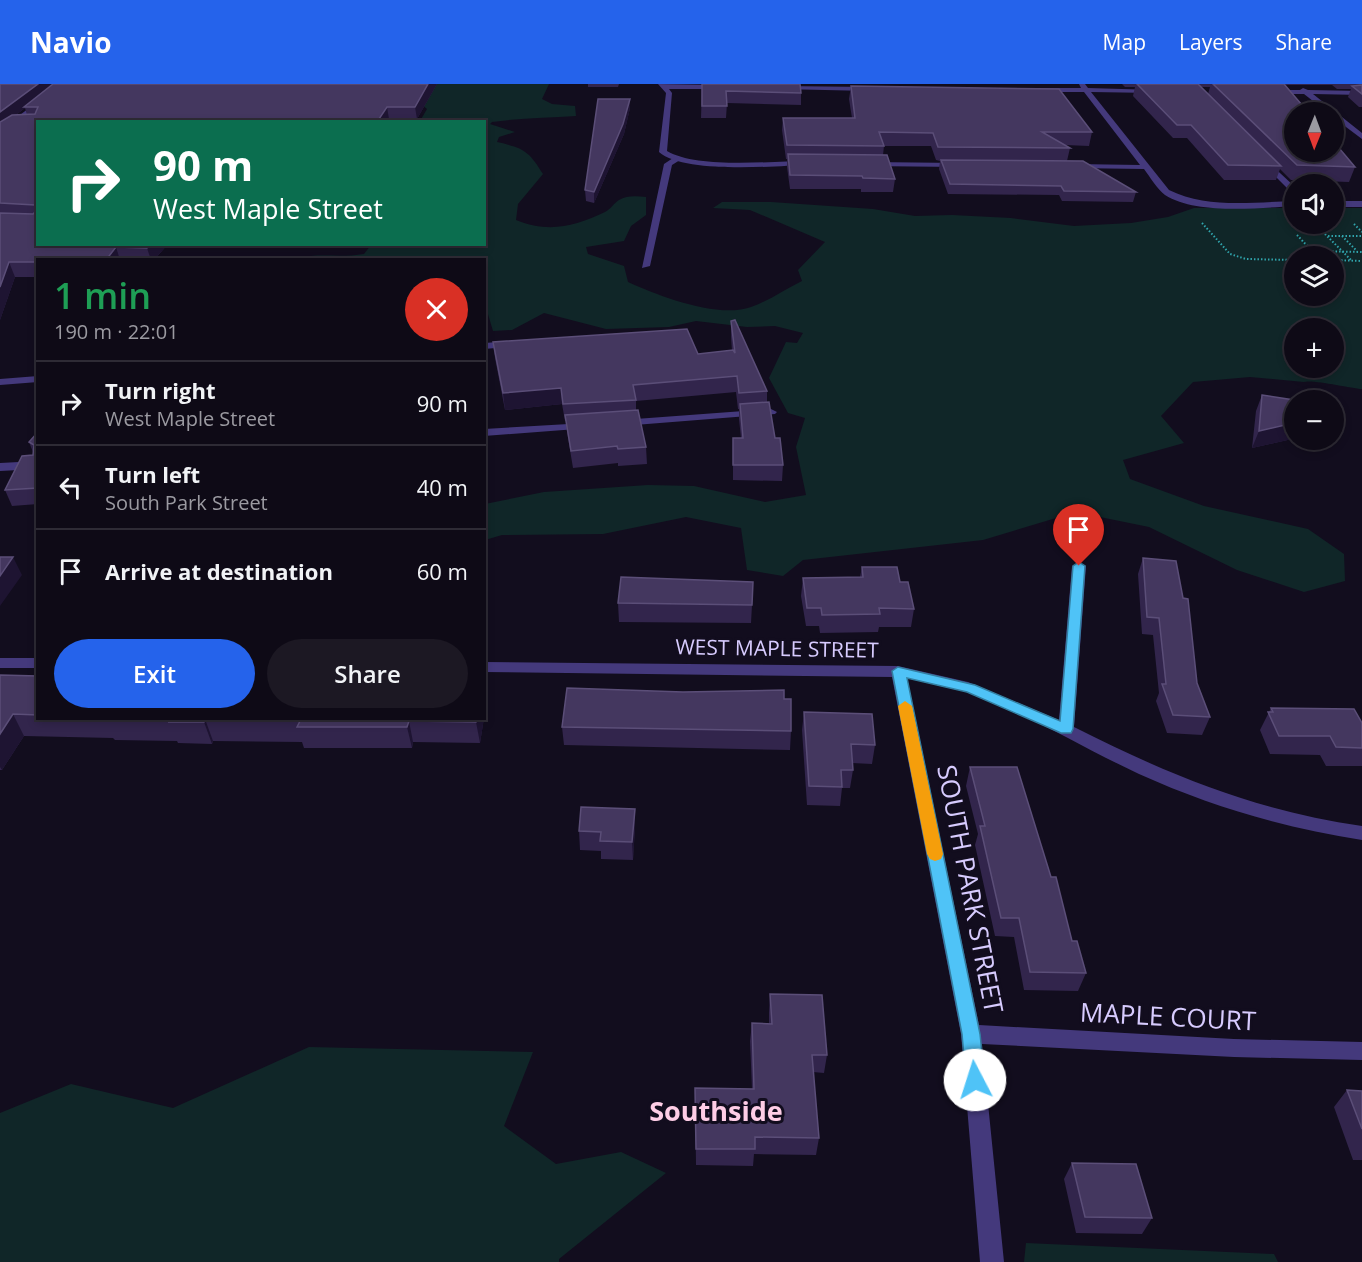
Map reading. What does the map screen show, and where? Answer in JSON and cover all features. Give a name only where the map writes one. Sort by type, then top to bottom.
[{"type":"street","points":[[0,134],[65,84]]},
{"type":"street","points":[[1295,84],[1317,102]]},
{"type":"street","points":[[661,85],[733,87]]},
{"type":"street","points":[[661,85],[669,93],[663,152],[673,158],[704,163],[812,164]]},
{"type":"street","points":[[768,88],[874,86]]},
{"type":"street","points":[[1028,90],[1083,87],[1162,91]]},
{"type":"street","points":[[1083,87],[1166,192],[1179,199],[1224,204],[1284,204]]},
{"type":"street","points":[[1262,92],[1362,93]]},
{"type":"street","points":[[14,123],[26,123]]},
{"type":"street","points":[[1344,123],[1362,137]]},
{"type":"street","points":[[1259,155],[1284,180]]},
{"type":"street","points":[[645,266],[668,164],[673,158]]},
{"type":"street","points":[[860,164],[968,165]]},
{"type":"street","points":[[1064,166],[1146,167]]},
{"type":"street","points":[[1344,204],[1362,204]]},
{"type":"street","points":[[486,346],[530,343]]},
{"type":"street","points":[[0,382],[36,379]]},
{"type":"street","points":[[486,433],[771,412]]},
{"type":"street","points":[[0,467],[36,465]]},
{"type":"street","points":[[1066,729],[1079,566]]},
{"type":"street","points":[[0,663],[36,663]]},
{"type":"street","name":"WEST MAPLE STREET","points":[[486,667],[898,671],[970,688],[1066,729],[1145,770],[1232,804],[1285,819],[1362,833]]},
{"type":"street","name":"SOUTH PARK STREET","points":[[898,671],[971,1034],[992,1262]]},
{"type":"street","name":"MAPLE COURT","points":[[971,1034],[1234,1048],[1362,1051]]},
{"type":"path","points":[[1199,219],[1230,254],[1246,259],[1284,260]]},
{"type":"path","points":[[1297,235],[1307,246]]},
{"type":"path","points":[[1327,236],[1362,236]]},
{"type":"path","points":[[1327,236],[1337,246]]},
{"type":"path","points":[[1342,236],[1360,252]]},
{"type":"path","points":[[1344,252],[1360,252]]},
{"type":"path","points":[[1344,253],[1352,261]]},
{"type":"path","points":[[1344,261],[1362,261]]},
{"type":"green space","points":[[316,84],[549,84],[542,99],[552,104],[575,106],[576,116],[513,120],[490,124],[515,132],[499,137],[497,142],[514,146],[525,152],[534,160],[543,174],[518,204],[516,220],[539,226],[561,227],[605,212],[622,198],[646,197],[646,215],[631,226],[624,241],[586,247],[588,254],[624,266],[628,282],[641,288],[689,304],[722,310],[751,307],[802,281],[798,270],[825,242],[750,210],[713,208],[722,202],[771,202],[873,209],[915,216],[1011,218],[1074,226],[1131,223],[1168,217],[1194,208],[1284,208],[1284,234],[1344,234],[1344,208],[1362,208],[1362,389],[1308,381],[1250,377],[1193,382],[1161,416],[1184,443],[1123,460],[1130,479],[1204,506],[1308,529],[1344,554],[1345,581],[1304,592],[1237,570],[1149,527],[1100,517],[1066,515],[983,540],[803,560],[783,576],[747,570],[741,528],[686,517],[603,534],[502,535],[486,540],[486,504],[544,492],[648,485],[694,486],[765,502],[806,495],[796,447],[805,418],[788,413],[769,378],[786,342],[797,343],[803,333],[775,326],[747,327],[696,321],[669,327],[606,329],[544,313],[512,330],[493,331],[486,307],[486,258],[383,256],[377,258],[297,258],[364,254],[370,246],[486,246],[486,120],[421,120],[427,109],[421,104]]},
{"type":"green space","points":[[309,1047],[533,1052],[504,1126],[556,1164],[621,1152],[666,1173],[559,1259],[559,1262],[0,1262],[0,1113],[71,1084],[173,1108]]},
{"type":"green space","points":[[1026,1243],[1274,1254],[1278,1262],[1024,1262]]},
{"type":"building","points":[[0,84],[38,84],[0,112]]},
{"type":"building","points":[[53,84],[428,84],[415,107],[387,107],[378,120],[36,120],[36,246],[148,246],[147,248],[116,247],[108,258],[36,258],[36,262],[9,262],[0,287],[0,213],[33,214],[35,212],[35,205],[0,203],[0,122],[12,115],[35,114],[38,107],[24,107]]},
{"type":"building","points":[[702,84],[800,84],[801,93],[726,91],[727,106],[702,106]]},
{"type":"building","points":[[1137,84],[1198,84],[1281,166],[1228,165],[1191,125],[1177,125]]},
{"type":"building","points":[[1213,84],[1284,84],[1299,102],[1284,102],[1284,152]]},
{"type":"building","points":[[1362,85],[1362,94],[1352,86]]},
{"type":"building","points":[[851,86],[1059,89],[1092,132],[1042,132],[1070,148],[938,147],[933,133],[879,132],[884,146],[787,145],[783,118],[855,118]]},
{"type":"building","points":[[598,99],[630,99],[623,124],[594,192],[585,190]]},
{"type":"building","points":[[788,154],[887,155],[895,179],[790,175]]},
{"type":"building","points":[[1344,154],[1355,167],[1297,165],[1294,162],[1344,162]]},
{"type":"building","points":[[941,160],[1083,161],[1136,192],[1064,191],[1061,186],[950,184]]},
{"type":"building","points":[[735,320],[767,391],[739,393],[737,376],[633,385],[636,400],[563,404],[561,388],[503,393],[493,342],[687,329],[698,354],[733,350],[735,353],[731,321]]},
{"type":"building","points":[[1262,395],[1284,398],[1284,425],[1259,431]]},
{"type":"building","points":[[769,402],[775,438],[780,438],[783,465],[733,465],[733,438],[743,438],[740,404]]},
{"type":"building","points":[[638,410],[646,447],[618,449],[617,446],[571,451],[565,415]]},
{"type":"building","points":[[36,434],[36,488],[5,490],[22,456],[33,455],[34,445],[29,442]]},
{"type":"building","points":[[0,557],[13,557],[0,576]]},
{"type":"building","points":[[1143,558],[1176,561],[1183,598],[1188,599],[1197,683],[1210,717],[1173,715],[1162,684],[1166,684],[1159,618],[1147,617]]},
{"type":"building","points":[[862,567],[897,567],[900,582],[908,582],[914,609],[879,608],[880,614],[822,615],[821,608],[807,608],[803,578],[863,577]]},
{"type":"building","points":[[621,577],[753,582],[752,605],[618,603]]},
{"type":"building","points":[[0,675],[36,676],[36,715],[13,714],[0,734]]},
{"type":"building","points":[[567,688],[683,692],[784,690],[784,699],[791,699],[791,731],[562,727]]},
{"type":"building","points":[[1271,708],[1354,709],[1362,723],[1362,748],[1336,747],[1330,736],[1279,736],[1268,712],[1273,712]]},
{"type":"building","points":[[804,712],[872,714],[875,745],[851,744],[853,770],[841,770],[842,787],[809,786]]},
{"type":"building","points":[[170,720],[205,720],[204,722],[169,722]]},
{"type":"building","points":[[252,720],[476,720],[476,722],[409,721],[407,727],[297,727],[300,721]]},
{"type":"building","points":[[970,767],[1017,767],[1051,877],[1056,877],[1072,941],[1077,941],[1086,973],[1030,972],[1019,918],[1001,918],[980,826],[985,826]]},
{"type":"building","points":[[581,807],[635,809],[632,842],[600,841],[601,832],[579,831]]},
{"type":"building","points":[[770,994],[822,995],[827,1055],[812,1055],[819,1138],[755,1137],[755,1149],[696,1149],[695,1088],[754,1089],[752,1023],[772,1024]]},
{"type":"building","points":[[1347,1090],[1362,1091],[1362,1129]]},
{"type":"building","points":[[1072,1163],[1136,1164],[1152,1218],[1085,1217]]},
{"type":"slow traffic","points":[[905,706],[935,854]]},
{"type":"district","name":"Southside","points":[[716,1112]]},
{"type":"route","points":[[975,1080],[971,1034],[898,671],[936,678],[970,688],[1066,729],[1079,566]]}]
